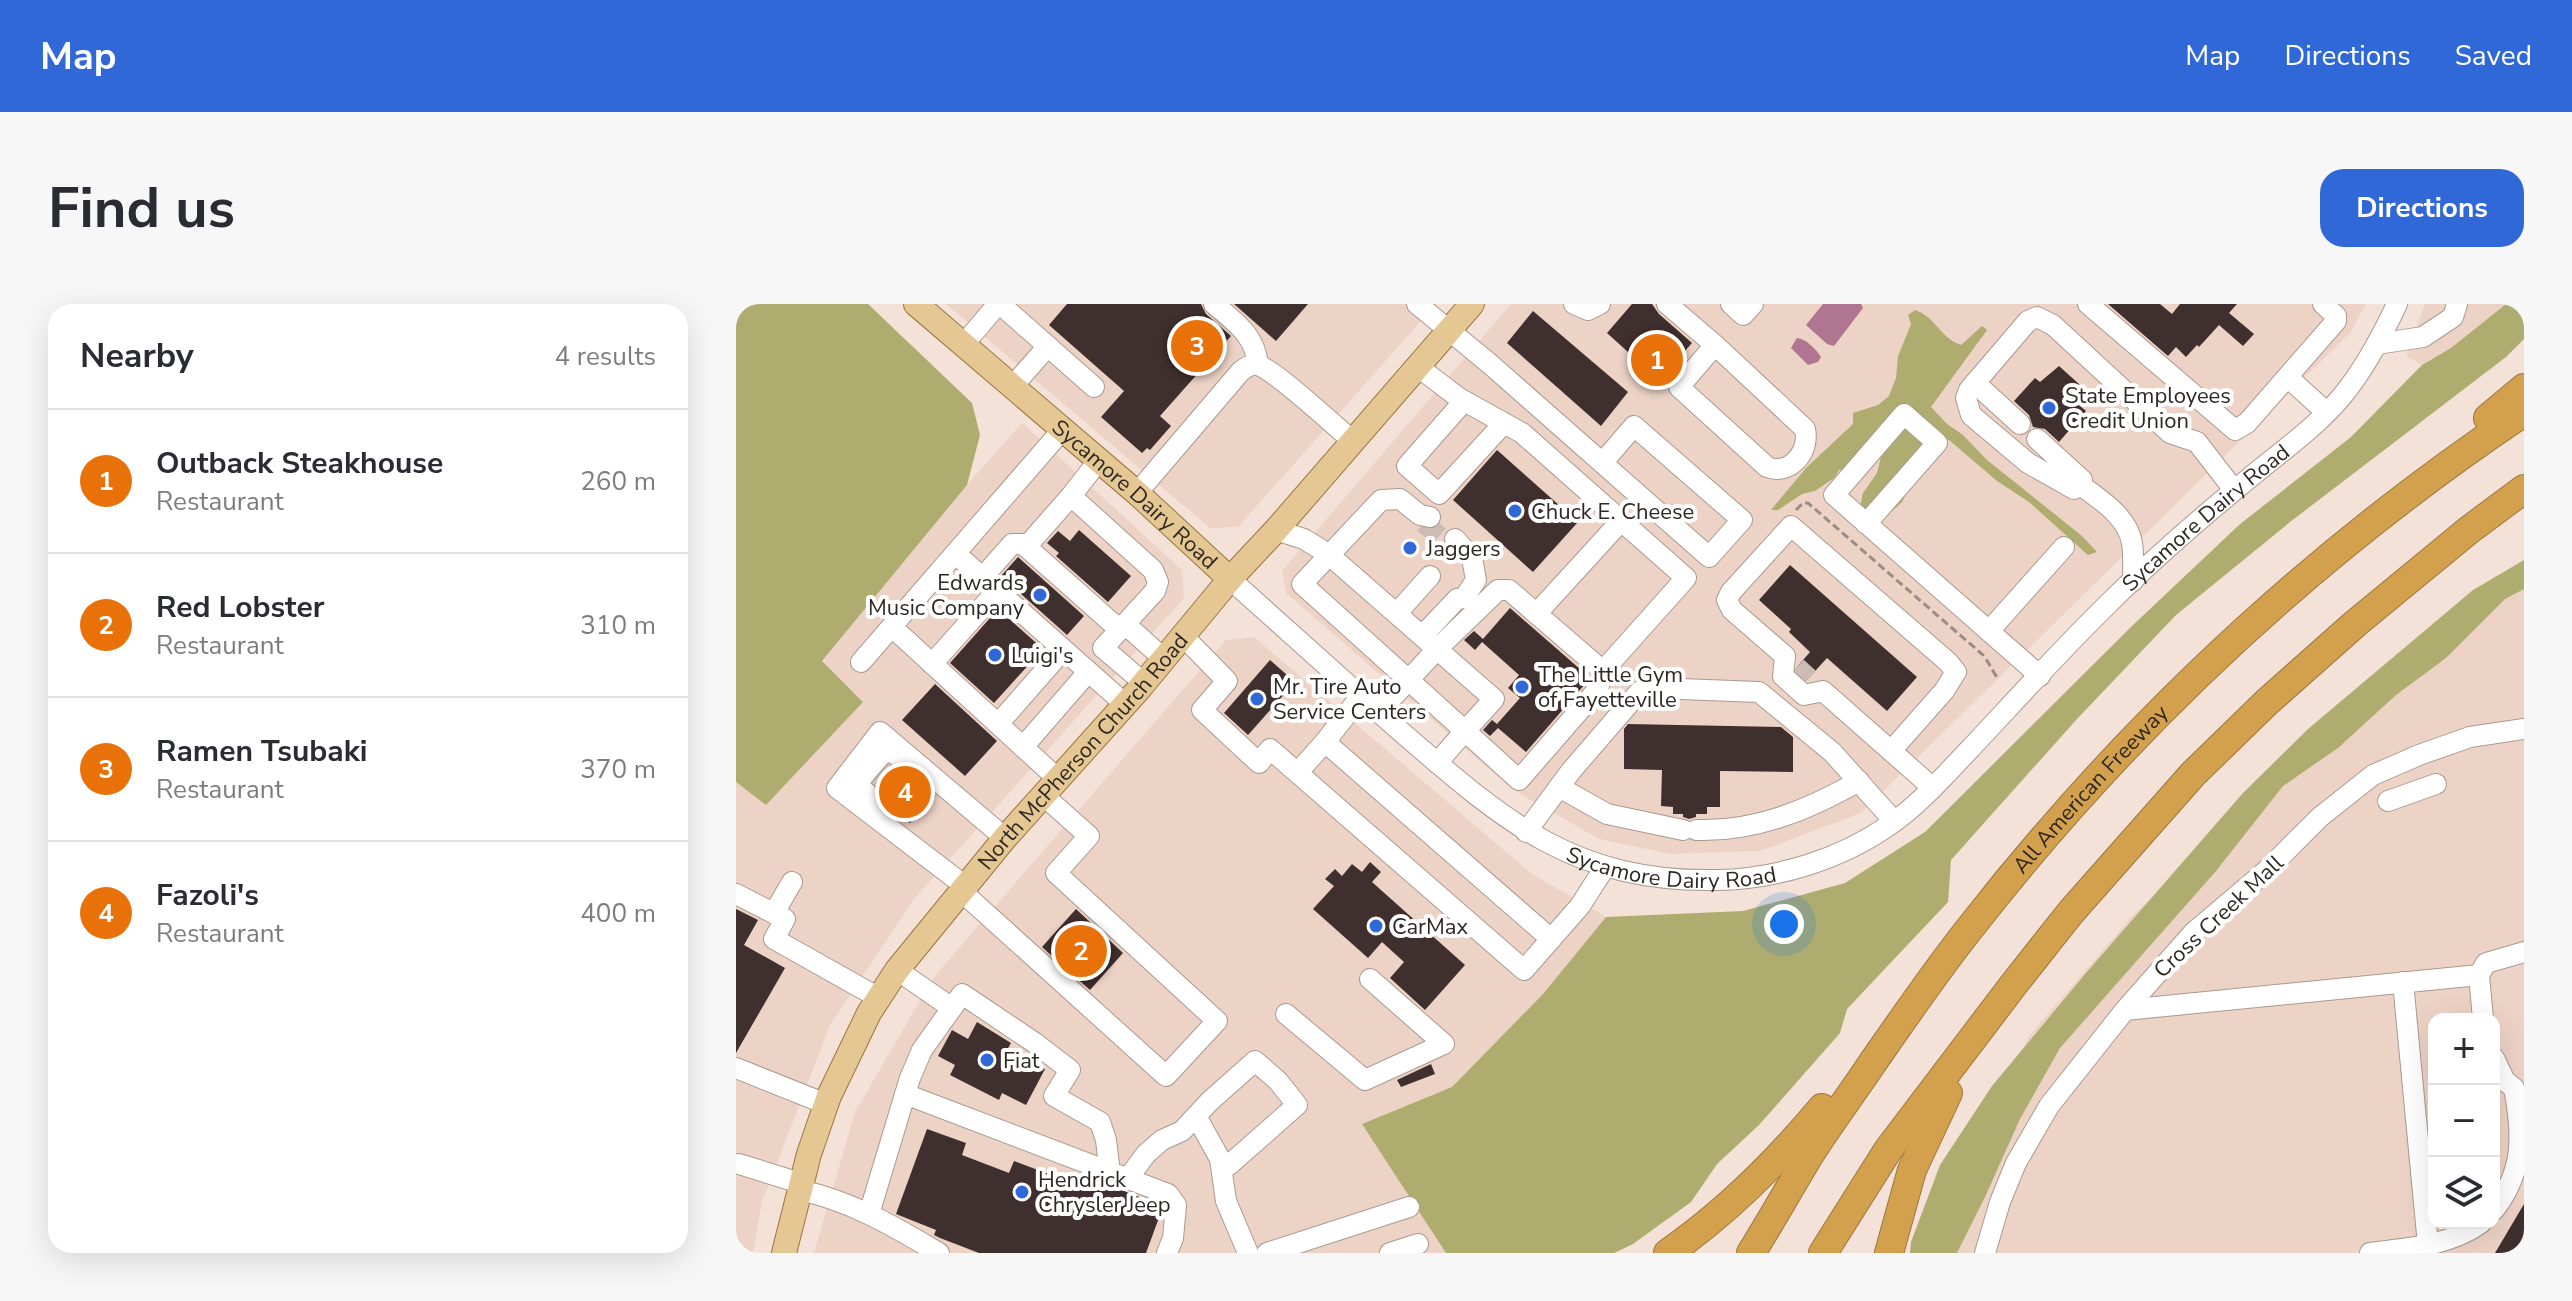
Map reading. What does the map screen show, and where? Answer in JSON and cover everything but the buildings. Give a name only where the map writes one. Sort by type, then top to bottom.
[{"type":"highway","points":[[2419,486],[2472,431],[2524,388]]},
{"type":"highway","name":"All American Freeway","points":[[1751,1253],[1811,1152],[1970,928],[2037,845],[2148,722],[2311,570],[2419,486],[2524,412]]},
{"type":"highway","points":[[1823,1253],[1888,1150],[2014,984],[2071,912],[2193,774],[2310,663],[2469,530],[2524,489]]},
{"type":"highway","points":[[2405,584],[2524,513]]},
{"type":"highway","points":[[1668,1253],[1708,1225],[1763,1175],[1937,973]]},
{"type":"highway","points":[[1889,1253],[1912,1170],[1932,1124],[2014,984]]},
{"type":"main road","name":"Sycamore Dairy Road","points":[[927,307],[964,344],[1137,493],[1230,579]]},
{"type":"main road","name":"North McPherson Church Road","points":[[784,1253],[800,1186],[826,1104],[845,1058],[897,970],[1005,838],[1144,683],[1230,579],[1417,366],[1464,307]]},
{"type":"street","points":[[964,344],[999,304],[1094,387]]},
{"type":"street","points":[[1214,304],[1245,330],[1254,342],[1258,365],[1353,441]]},
{"type":"street","points":[[1417,304],[1490,364],[1709,557],[1742,520],[1634,426],[1603,462]]},
{"type":"street","points":[[1574,304],[1588,310],[1600,304]]},
{"type":"street","points":[[1667,304],[1715,345],[1805,429],[1807,438],[1803,452],[1789,467],[1776,471],[1767,467],[1679,387],[1715,345]]},
{"type":"street","points":[[1731,304],[1743,315],[1753,304]]},
{"type":"street","points":[[2088,304],[2235,430],[2247,423],[2336,321],[2336,316],[2323,304]]},
{"type":"street","name":"Sycamore Dairy Road","points":[[1230,579],[1479,799],[1526,832],[1580,859],[1629,874],[1681,881],[1761,876],[1788,871],[1838,853],[1894,821],[1933,788],[2106,606],[2343,395],[2377,344],[2397,304]]},
{"type":"street","points":[[2377,344],[2423,337],[2455,311],[2470,304]]},
{"type":"street","points":[[2080,482],[2074,489],[2028,463],[1971,415],[1966,398],[2028,321],[2037,317],[2046,320],[2170,433],[2197,442],[2234,490]]},
{"type":"street","points":[[1013,386],[1048,346]]},
{"type":"street","points":[[1137,493],[1241,371],[1258,365]]},
{"type":"street","points":[[1417,366],[1464,401],[1522,433],[1686,578],[1603,671],[1598,689],[1519,780],[1302,584],[1381,500],[1400,499],[1425,518]]},
{"type":"street","points":[[2290,375],[2293,382],[2326,412]]},
{"type":"street","points":[[1973,386],[2018,426]]},
{"type":"street","points":[[1464,401],[1407,466],[1439,494],[1504,423]]},
{"type":"street","points":[[1866,524],[1937,443],[1904,414],[1834,495],[1866,524],[2040,676]]},
{"type":"street","points":[[861,662],[1063,429]]},
{"type":"street","points":[[2035,441],[2123,522],[2132,540],[2133,581]]},
{"type":"street","points":[[1026,547],[1099,460]]},
{"type":"street","points":[[1071,496],[1153,570],[1158,582],[1155,591],[1103,648],[1144,683]]},
{"type":"street","points":[[1537,613],[1621,521]]},
{"type":"street","points":[[1891,751],[1944,691],[1956,672],[1791,526],[1727,600],[1732,610],[1891,751],[1933,788]]},
{"type":"street","points":[[1276,530],[1304,539],[1328,554],[1494,699],[1437,763]]},
{"type":"street","points":[[1379,712],[1409,679],[1457,599],[1456,592],[1463,582],[1464,566],[1452,542]]},
{"type":"street","points":[[932,664],[990,584],[1012,544],[1026,547],[1164,659]]},
{"type":"street","points":[[1989,631],[2064,547]]},
{"type":"street","points":[[956,554],[1125,704]]},
{"type":"street","points":[[1397,613],[1430,576]]},
{"type":"street","points":[[1431,642],[1498,590],[1509,590],[1603,671]]},
{"type":"street","points":[[892,627],[1023,747],[1089,836],[1056,873],[1217,1021],[1166,1076],[920,851],[837,788],[880,732],[1005,838]]},
{"type":"street","points":[[1183,636],[1227,681],[1202,710],[1259,763],[1270,749],[1524,970],[1580,906],[1605,867]]},
{"type":"street","points":[[998,724],[1063,650]]},
{"type":"street","points":[[1023,747],[1088,672]]},
{"type":"street","points":[[1526,832],[1559,787],[1640,691],[1654,688],[1759,692],[1832,752],[1894,821]]},
{"type":"street","points":[[1298,772],[1361,696]]},
{"type":"street","name":"Cross Creek Mall","points":[[1985,1253],[2000,1202],[2021,1154],[2054,1099],[2125,1010],[2193,933],[2265,872],[2320,817],[2373,775],[2470,737],[2524,729]]},
{"type":"street","points":[[1325,742],[1551,939]]},
{"type":"street","points":[[1559,787],[1607,814],[1690,830],[1717,831],[1760,824],[1803,810],[1859,781]]},
{"type":"street","points":[[2388,801],[2436,784]]},
{"type":"street","points":[[774,913],[792,882]]},
{"type":"street","points":[[736,894],[785,919],[774,939],[879,998]]},
{"type":"street","points":[[2482,1013],[2479,975],[2486,963],[2524,952]]},
{"type":"street","points":[[897,970],[952,1008]]},
{"type":"street","points":[[2125,1010],[2479,975]]},
{"type":"street","points":[[1286,1014],[1365,1080],[1444,1044],[1370,979]]},
{"type":"street","points":[[2403,982],[2428,1245]]},
{"type":"street","points":[[869,1214],[905,1094],[922,1050],[962,994],[1070,1070],[1054,1096],[1100,1122],[1119,1176]]},
{"type":"street","points":[[1119,1176],[1162,1140],[1182,1131],[1255,1061],[1278,1081],[1297,1105],[1229,1165],[1220,1159]]},
{"type":"street","points":[[736,1068],[826,1104]]},
{"type":"street","points":[[2500,1071],[2505,1081],[2514,1088],[2520,1155],[2515,1174],[2500,1200]]},
{"type":"street","points":[[905,1094],[1168,1194],[1176,1205],[1173,1238],[1167,1253]]},
{"type":"street","points":[[1196,1116],[1220,1159],[1226,1201],[1248,1253]]},
{"type":"street","points":[[739,1164],[831,1196],[939,1253]]},
{"type":"street","points":[[1267,1253],[1409,1207]]},
{"type":"street","points":[[2370,1253],[2428,1245],[2458,1237],[2471,1229]]},
{"type":"street","points":[[1390,1253],[1418,1244]]},
{"type":"path","points":[[1791,514],[1803,503],[1808,503],[1983,655],[1998,679]]},
{"type":"shaded area","points":[[736,304],[868,304],[972,403],[980,435],[967,485],[822,661],[863,702],[766,805],[736,782]]},
{"type":"shaded area","points":[[946,304],[1436,304],[1238,527],[1210,528]]},
{"type":"shaded area","points":[[1511,304],[2366,304],[2350,333],[1861,813],[1760,851],[1671,854],[1599,839],[1512,789],[1286,593],[1282,571]]},
{"type":"shaded area","points":[[1823,304],[1861,304],[1863,308],[1834,346],[1827,344],[1806,325]]},
{"type":"shaded area","points":[[2425,304],[2506,304],[2451,348],[2422,365],[2406,356]]},
{"type":"shaded area","points":[[2506,304],[2524,304],[2524,339],[2506,357],[2290,522],[2176,615],[2077,719],[1951,860],[1948,902],[1847,1009],[1840,1033],[1759,1125],[1717,1164],[1691,1202],[1633,1244],[1614,1253],[1446,1253],[1362,1124],[1452,1087],[1543,994],[1606,917],[1743,911],[1845,883],[1925,832],[2132,626],[2239,525],[2351,437],[2422,365],[2451,348]]},
{"type":"shaded area","points":[[1915,310],[1961,345],[1982,326],[1987,330],[1931,407],[1987,460],[2082,536],[2097,552],[2088,555],[2029,502],[1997,481],[1949,440],[1936,437],[1902,502],[1880,522],[1859,512],[1863,493],[1877,473],[1881,457],[1875,451],[1844,473],[1840,469],[1834,478],[1815,491],[1802,494],[1778,510],[1771,510],[1806,468],[1853,424],[1853,413],[1878,405],[1889,396],[1896,378],[1898,356],[1911,324],[1908,315]]},
{"type":"shaded area","points":[[1797,338],[1816,351],[1821,357],[1818,362],[1808,365],[1791,348]]},
{"type":"shaded area","points":[[1022,423],[1182,570],[1184,598],[914,899],[830,1025],[762,1202],[753,1253],[736,1253],[736,782],[766,805],[863,701],[822,661]]},
{"type":"shaded area","points":[[2524,560],[2524,589],[2505,599],[2446,658],[2396,695],[2338,748],[2283,786],[2216,871],[2060,1048],[2020,1119],[1957,1253],[1910,1253],[1911,1242],[1940,1165],[1992,1086],[2243,793],[2308,729],[2473,590]]},
{"type":"shaded area","points":[[2524,582],[2524,1253],[1940,1253],[1969,1149],[2029,1036],[2134,914],[2328,737]]},
{"type":"shaded area","points":[[1254,637],[1532,874],[1606,917],[1543,994],[1452,1087],[1362,1124],[1446,1253],[814,1253],[855,1112],[934,977],[1226,640]]},
{"type":"tunnel","points":[[1424,523],[1449,545]]},
{"type":"tunnel","points":[[1797,667],[1809,678]]},
{"type":"place","name":"Ramen Tsubaki","points":[[1197,346]]},
{"type":"place","name":"Outback Steakhouse","points":[[1657,360]]},
{"type":"place","name":"State Employees Credit Union","points":[[2049,408]]},
{"type":"place","name":"Chuck E. Cheese","points":[[1515,511]]},
{"type":"place","name":"Jaggers","points":[[1410,548]]},
{"type":"place","name":"Edwards Music Company","points":[[1040,595]]},
{"type":"place","name":"Luigi's","points":[[995,655]]},
{"type":"place","name":"The Little Gym of Fayetteville","points":[[1522,687]]},
{"type":"place","name":"Mr. Tire Auto Service Centers","points":[[1257,699]]},
{"type":"place","name":"Fazoli's","points":[[905,792]]},
{"type":"place","name":"CarMax","points":[[1376,926]]},
{"type":"place","name":"Red Lobster","points":[[1081,951]]},
{"type":"place","name":"Fiat","points":[[987,1060]]},
{"type":"place","name":"Hendrick Chrysler Jeep","points":[[1022,1192]]}]
